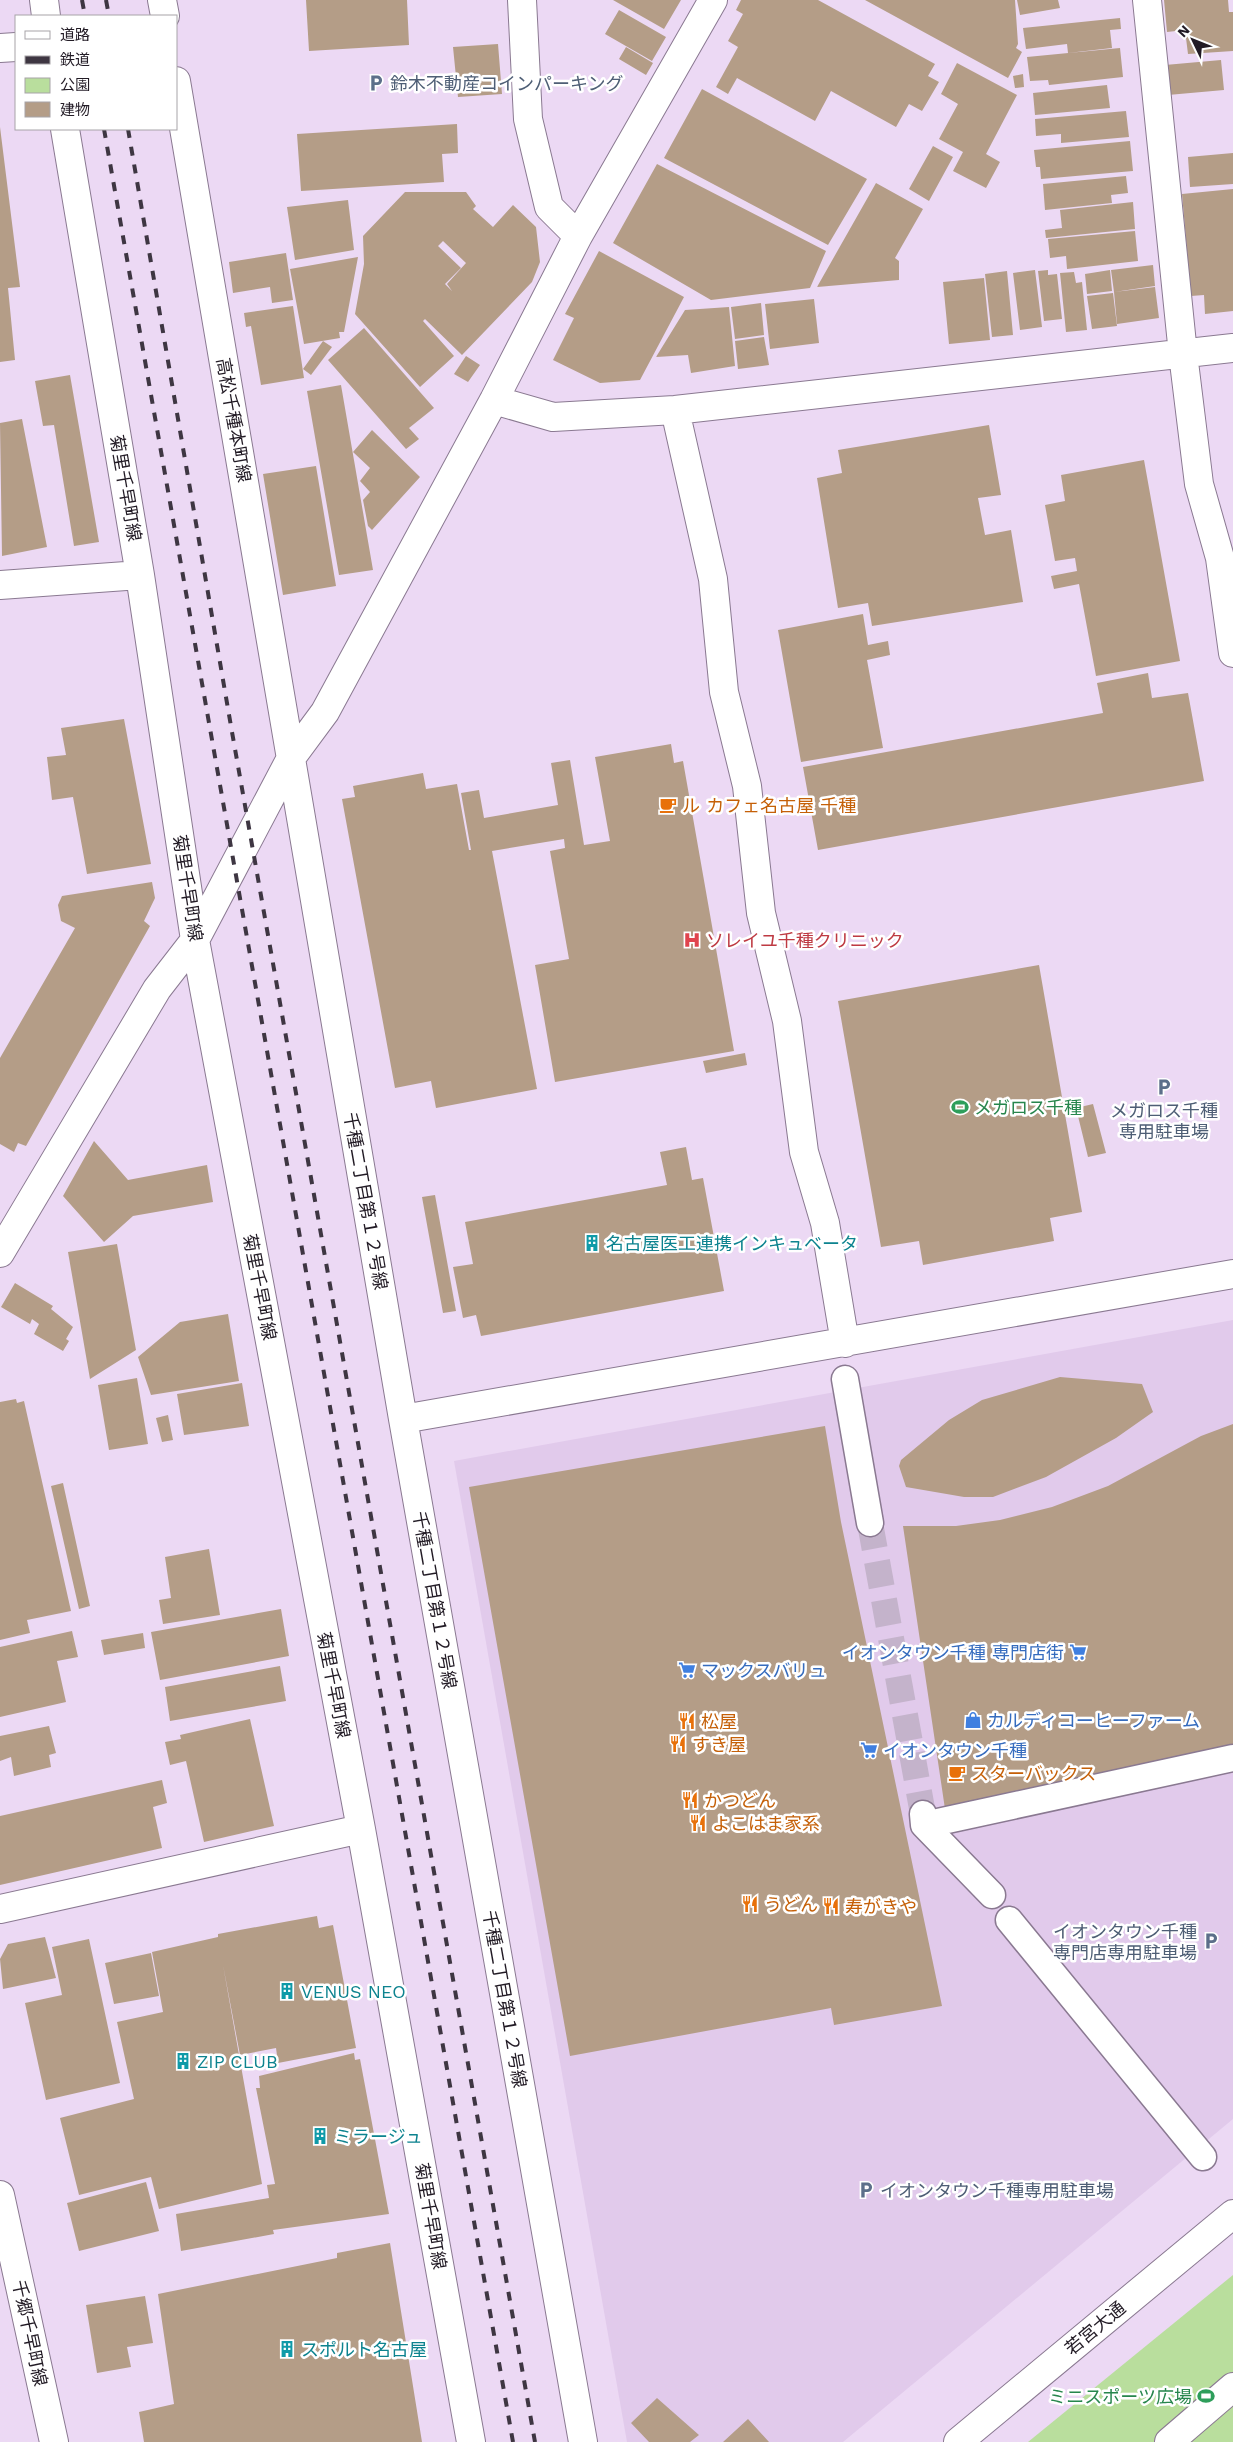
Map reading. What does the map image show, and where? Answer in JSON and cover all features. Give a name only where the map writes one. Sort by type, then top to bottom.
[{"type":"main road","points":[[44,0],[46,15]]},
{"type":"main road","points":[[162,0],[165,15]]},
{"type":"main road","points":[[522,0],[528,119],[549,207],[578,236]]},
{"type":"main road","points":[[0,1253],[157,989],[195,940],[291,758],[326,712],[494,400],[578,236],[713,0]]},
{"type":"main road","points":[[1147,0],[1183,354],[1199,484],[1220,558],[1233,653]]},
{"type":"main road","points":[[0,48],[15,47]]},
{"type":"main road","name":"高松千種本町線","points":[[178,93],[291,758]]},
{"type":"main road","name":"菊里千早町線","points":[[65,130],[140,575],[195,940],[361,1829],[471,2442]]},
{"type":"main road","points":[[494,400],[552,417],[675,410],[1233,348]]},
{"type":"main road","points":[[675,410],[713,579],[724,692],[747,786],[761,913],[787,1021],[804,1152],[825,1223],[845,1343]]},
{"type":"main road","points":[[0,584],[140,575]]},
{"type":"main road","name":"千種二丁目第１２号線","points":[[291,758],[403,1419],[583,2442]]},
{"type":"main road","points":[[403,1419],[1233,1274]]},
{"type":"main road","points":[[0,1909],[361,1829]]},
{"type":"main road","name":"千郷千早町線","points":[[0,2195],[54,2442]]},
{"type":"main road","name":"若宮大通","points":[[958,2442],[1233,2214]]},
{"type":"main road","points":[[1169,2442],[1233,2387]]},
{"type":"street","points":[[845,1379],[870,1523]]},
{"type":"street","points":[[992,1895],[924,1819],[1233,1758]]},
{"type":"street","points":[[1009,1920],[1203,2157]]},
{"type":"shaded area","name":"イオンタウン千種","points":[[1233,1320],[1233,2119],[843,2442],[627,2442],[454,1461]]},
{"type":"green space","points":[[1233,2275],[1233,2442],[1028,2442]]},
{"type":"building","points":[[306,0],[407,0],[409,45],[309,51]]},
{"type":"building","points":[[613,0],[681,0],[664,29]]},
{"type":"building","points":[[741,0],[818,0],[935,64],[928,76],[939,82],[922,111],[909,104],[896,127],[831,91],[815,121],[737,78],[728,94],[716,87],[738,47],[728,41],[743,14],[736,10]]},
{"type":"building","points":[[865,0],[1015,0],[1018,44],[1016,48],[1022,52],[1008,78]]},
{"type":"building","points":[[1017,0],[1058,0],[1060,8],[1020,15]]},
{"type":"building","points":[[1164,0],[1228,0],[1229,12],[1233,12],[1233,51],[1188,54],[1185,30],[1167,32]]},
{"type":"building","points":[[619,10],[666,37],[652,61],[605,34]]},
{"type":"building","points":[[1120,18],[1121,29],[1110,30],[1112,48],[1068,53],[1067,44],[1026,49],[1023,28]]},
{"type":"building","points":[[498,44],[502,94],[458,97],[453,47]]},
{"type":"building","points":[[626,47],[653,63],[646,75],[619,59]]},
{"type":"building","points":[[1120,48],[1123,77],[1049,85],[1048,80],[1030,81],[1027,57]]},
{"type":"building","points":[[1221,60],[1224,90],[1168,95],[1165,65]]},
{"type":"building","points":[[957,63],[1017,95],[986,154],[1000,162],[986,188],[953,171],[963,152],[939,139],[958,104],[941,94]]},
{"type":"building","points":[[1023,74],[1024,87],[1015,88],[1013,76]]},
{"type":"building","points":[[1107,85],[1110,108],[1035,115],[1033,93]]},
{"type":"building","points":[[702,89],[867,179],[828,245],[664,158]]},
{"type":"building","points":[[1126,111],[1129,137],[1061,143],[1061,134],[1036,136],[1035,119]]},
{"type":"building","points":[[457,124],[458,153],[442,154],[444,182],[301,191],[297,134]]},
{"type":"building","points":[[0,127],[20,287],[8,288],[15,360],[0,362]]},
{"type":"building","points":[[1130,141],[1133,171],[1041,179],[1040,167],[1036,167],[1034,150]]},
{"type":"building","points":[[933,146],[953,157],[929,201],[909,189]]},
{"type":"building","points":[[1233,153],[1233,184],[1190,187],[1188,157]]},
{"type":"building","points":[[657,164],[826,251],[810,288],[711,300],[613,243]]},
{"type":"building","points":[[1126,176],[1128,193],[1111,195],[1112,203],[1045,210],[1043,184]]},
{"type":"building","points":[[876,183],[923,209],[895,258],[899,261],[899,280],[817,287]]},
{"type":"building","points":[[1233,189],[1233,311],[1205,314],[1204,295],[1191,296],[1182,194]]},
{"type":"building","points":[[405,192],[466,192],[476,206],[473,209],[493,227],[513,205],[536,227],[540,262],[532,282],[462,355],[425,319],[423,321],[454,356],[420,387],[355,314],[364,264],[363,236]],"holes":[[[443,241],[466,263],[447,284],[452,291],[445,284],[461,268],[438,246]]]},
{"type":"building","points":[[348,200],[354,250],[295,260],[287,207]]},
{"type":"building","points":[[1133,202],[1135,229],[1046,238],[1045,230],[1062,228],[1060,210]]},
{"type":"building","points":[[1135,231],[1138,261],[1067,269],[1066,256],[1050,258],[1048,239]]},
{"type":"building","points":[[599,251],[684,297],[640,380],[600,383],[553,360],[574,318],[565,314]]},
{"type":"building","points":[[286,253],[293,300],[272,303],[270,287],[233,293],[229,262]]},
{"type":"building","points":[[358,257],[344,332],[339,332],[340,338],[304,344],[290,269]]},
{"type":"building","points":[[1153,265],[1155,286],[1114,292],[1111,270]]},
{"type":"building","points":[[1035,270],[1042,327],[1020,330],[1013,273]]},
{"type":"building","points":[[1048,270],[1048,275],[1057,274],[1062,319],[1044,321],[1038,271]]},
{"type":"building","points":[[1110,270],[1112,291],[1087,294],[1085,274]]},
{"type":"building","points":[[1007,271],[1013,335],[992,337],[985,274]]},
{"type":"building","points":[[1074,272],[1076,283],[1082,282],[1087,330],[1066,332],[1060,273]]},
{"type":"building","points":[[984,278],[990,340],[949,344],[943,282]]},
{"type":"building","points":[[1155,287],[1159,318],[1117,324],[1114,292]]},
{"type":"building","points":[[1113,293],[1117,326],[1092,329],[1087,296]]},
{"type":"building","points":[[814,299],[819,343],[770,349],[765,304]]},
{"type":"building","points":[[761,303],[764,335],[735,339],[731,307]]},
{"type":"building","points":[[293,306],[304,378],[261,385],[251,326],[246,327],[244,313]]},
{"type":"building","points":[[729,307],[735,366],[691,373],[688,355],[656,357],[685,310]]},
{"type":"building","points":[[364,328],[434,408],[409,428],[419,439],[406,449],[328,360]]},
{"type":"building","points":[[764,337],[769,365],[738,369],[735,341]]},
{"type":"building","points":[[323,341],[332,347],[311,375],[303,369]]},
{"type":"building","points":[[466,356],[480,365],[468,382],[454,374]]},
{"type":"building","points":[[70,375],[99,542],[74,546],[54,425],[43,426],[35,381]]},
{"type":"building","points":[[341,385],[373,570],[339,575],[307,391]]},
{"type":"building","points":[[22,419],[47,547],[2,556],[0,423]]},
{"type":"building","points":[[989,425],[1001,495],[978,498],[985,535],[1011,530],[1023,602],[872,626],[868,603],[838,608],[817,478],[842,473],[838,450]]},
{"type":"building","points":[[372,430],[420,477],[372,530],[368,526],[363,500],[370,492],[360,481],[370,468],[353,452]]},
{"type":"building","points":[[1144,460],[1180,661],[1096,676],[1079,584],[1054,589],[1051,576],[1077,571],[1075,558],[1055,561],[1045,505],[1065,501],[1061,475]]},
{"type":"building","points":[[316,466],[336,586],[283,595],[263,474]]},
{"type":"building","points":[[863,614],[868,645],[888,641],[890,655],[867,660],[883,748],[801,762],[778,630]]},
{"type":"building","points":[[1148,673],[1152,698],[1188,693],[1204,781],[818,850],[803,767],[1103,713],[1097,683]]},
{"type":"building","points":[[124,719],[151,864],[87,874],[73,797],[52,800],[47,757],[66,755],[61,728]]},
{"type":"building","points":[[671,744],[674,763],[683,761],[734,1051],[555,1082],[535,965],[569,959],[550,851],[565,848],[564,839],[492,851],[537,1089],[436,1108],[431,1081],[395,1088],[342,799],[355,797],[353,786],[423,773],[426,789],[457,784],[469,850],[471,850],[461,793],[479,790],[484,818],[558,805],[551,763],[570,760],[584,845],[610,841],[595,757]]},
{"type":"building","points":[[152,882],[155,898],[144,921],[150,926],[26,1146],[18,1143],[14,1152],[0,1144],[0,1058],[75,928],[61,921],[58,905],[62,896]]},
{"type":"building","name":"メガロス千種","points":[[1039,965],[1082,1212],[1050,1218],[1054,1241],[923,1265],[919,1241],[881,1247],[838,1001]]},
{"type":"building","points":[[745,1053],[747,1065],[706,1073],[703,1061]]},
{"type":"building","points":[[1093,1104],[1106,1153],[1088,1157],[1076,1108]]},
{"type":"building","points":[[94,1141],[128,1180],[207,1165],[213,1202],[133,1216],[104,1242],[63,1196]]},
{"type":"building","name":"名古屋医工連携インキュベータ","points":[[686,1147],[692,1180],[703,1178],[724,1291],[481,1336],[476,1315],[463,1318],[453,1267],[473,1264],[465,1222],[667,1185],[660,1152]]},
{"type":"building","points":[[435,1195],[456,1311],[443,1313],[422,1197]]},
{"type":"building","points":[[117,1244],[136,1350],[90,1379],[68,1252]]},
{"type":"building","points":[[15,1283],[53,1306],[51,1309],[73,1327],[66,1339],[69,1341],[63,1351],[34,1334],[39,1324],[32,1319],[30,1324],[1,1307]]},
{"type":"building","points":[[228,1314],[239,1381],[151,1395],[138,1357],[180,1322]]},
{"type":"building","points":[[1060,1377],[1142,1384],[1153,1412],[1116,1438],[1046,1477],[993,1497],[964,1497],[906,1487],[899,1466],[901,1460],[949,1420],[982,1400]]},
{"type":"building","points":[[137,1378],[148,1444],[109,1450],[98,1385]]},
{"type":"building","points":[[242,1383],[249,1426],[184,1435],[177,1394]]},
{"type":"building","points":[[16,1399],[17,1403],[24,1401],[71,1611],[27,1620],[30,1633],[0,1640],[0,1402]]},
{"type":"building","points":[[168,1415],[173,1440],[162,1442],[156,1418]]},
{"type":"building","name":"イオンタウン千種 専門店街","points":[[1233,1424],[1233,1746],[945,1809],[903,1526],[956,1526],[1000,1520],[1052,1507],[1108,1486],[1201,1436]]},
{"type":"building","name":"マックスバリュ","points":[[825,1426],[841,1522],[942,2006],[834,2025],[831,2008],[570,2056],[469,1487]]},
{"type":"building","points":[[63,1483],[90,1606],[79,1609],[51,1486]]},
{"type":"building","points":[[209,1549],[220,1615],[163,1624],[159,1600],[171,1598],[165,1557]]},
{"type":"building","points":[[281,1609],[289,1656],[160,1680],[151,1632]]},
{"type":"building","points":[[72,1631],[78,1657],[57,1661],[66,1702],[0,1717],[0,1647]]},
{"type":"building","points":[[143,1633],[145,1648],[104,1655],[101,1640]]},
{"type":"building","points":[[280,1666],[286,1701],[170,1721],[165,1687]]},
{"type":"building","points":[[250,1719],[274,1826],[204,1842],[186,1761],[170,1765],[165,1742],[181,1739],[180,1735]]},
{"type":"building","points":[[49,1726],[56,1753],[49,1755],[51,1767],[14,1776],[11,1757],[0,1761],[0,1736]]},
{"type":"building","points":[[162,1780],[167,1803],[153,1807],[162,1848],[0,1885],[0,1816]]},
{"type":"building","name":"ZIP CLUB","points":[[317,1916],[319,1928],[333,1925],[356,2048],[278,2063],[276,2048],[240,2055],[223,1965],[262,2184],[159,2209],[151,2177],[79,2195],[60,2118],[134,2099],[117,2022],[163,2012],[152,1952],[218,1937],[218,1934]]},
{"type":"building","points":[[45,1937],[56,1978],[3,1989],[0,1959],[8,1944]]},
{"type":"building","points":[[89,1939],[120,2083],[46,2100],[25,2003],[62,1995],[52,1947]]},
{"type":"building","points":[[151,1953],[159,1996],[114,2004],[105,1963]]},
{"type":"building","name":"ミラージュ","points":[[354,2053],[355,2060],[360,2059],[389,2214],[273,2230],[274,2234],[181,2251],[176,2214],[269,2198],[267,2185],[275,2184],[256,2088],[260,2088],[259,2076]]},
{"type":"building","points":[[146,2182],[159,2231],[79,2251],[67,2203]]},
{"type":"building","name":"スポルト名古屋","points":[[390,2243],[422,2442],[144,2442],[139,2412],[174,2404],[158,2294],[337,2258],[337,2253]]},
{"type":"building","points":[[145,2296],[153,2343],[127,2347],[131,2367],[97,2373],[86,2305]]},
{"type":"building","points":[[657,2398],[699,2435],[690,2442],[649,2442],[631,2423]]},
{"type":"building","points":[[748,2419],[769,2442],[723,2442]]},
{"type":"tunnel","points":[[870,1523],[923,1814]]},
{"type":"railway","points":[[82,0],[85,15]]},
{"type":"railway","points":[[106,0],[109,15]]},
{"type":"railway","points":[[104,130],[513,2442]]},
{"type":"railway","points":[[128,130],[232,732],[535,2442]]},
{"type":"place","name":"鈴木不動産コインパーキング","points":[[376,83]]},
{"type":"place","name":"ル カフェ名古屋 千種","points":[[668,805]]},
{"type":"place","name":"ソレイユ千種クリニック","points":[[692,940]]},
{"type":"place","name":"メガロス千種 専用駐車場","points":[[1164,1087]]},
{"type":"place","name":"メガロス千種","points":[[960,1107]]},
{"type":"place","name":"名古屋医工連携インキュベータ","points":[[592,1243]]},
{"type":"place","name":"イオンタウン千種 専門店街","points":[[1078,1652]]},
{"type":"place","name":"マックスバリュ","points":[[687,1670]]},
{"type":"place","name":"カルディコーヒーファーム","points":[[973,1720]]},
{"type":"place","name":"松屋","points":[[687,1721]]},
{"type":"place","name":"すき屋","points":[[678,1744]]},
{"type":"place","name":"イオンタウン千種","points":[[869,1750]]},
{"type":"place","name":"スターバックス","points":[[957,1773]]},
{"type":"place","name":"かつどん","points":[[690,1800]]},
{"type":"place","name":"よこはま家系","points":[[698,1823]]},
{"type":"place","name":"うどん","points":[[750,1904]]},
{"type":"place","name":"寿がきや","points":[[831,1906]]},
{"type":"place","name":"イオンタウン千種 専門店専用駐車場","points":[[1211,1941]]},
{"type":"place","name":"VENUS NEO","points":[[287,1991]]},
{"type":"place","name":"ZIP CLUB","points":[[183,2061]]},
{"type":"place","name":"ミラージュ","points":[[320,2136]]},
{"type":"place","name":"イオンタウン千種専用駐車場","points":[[866,2190]]},
{"type":"place","name":"スポルト名古屋","points":[[287,2349]]},
{"type":"place","name":"ミニスポーツ広場","points":[[1206,2396]]}]
